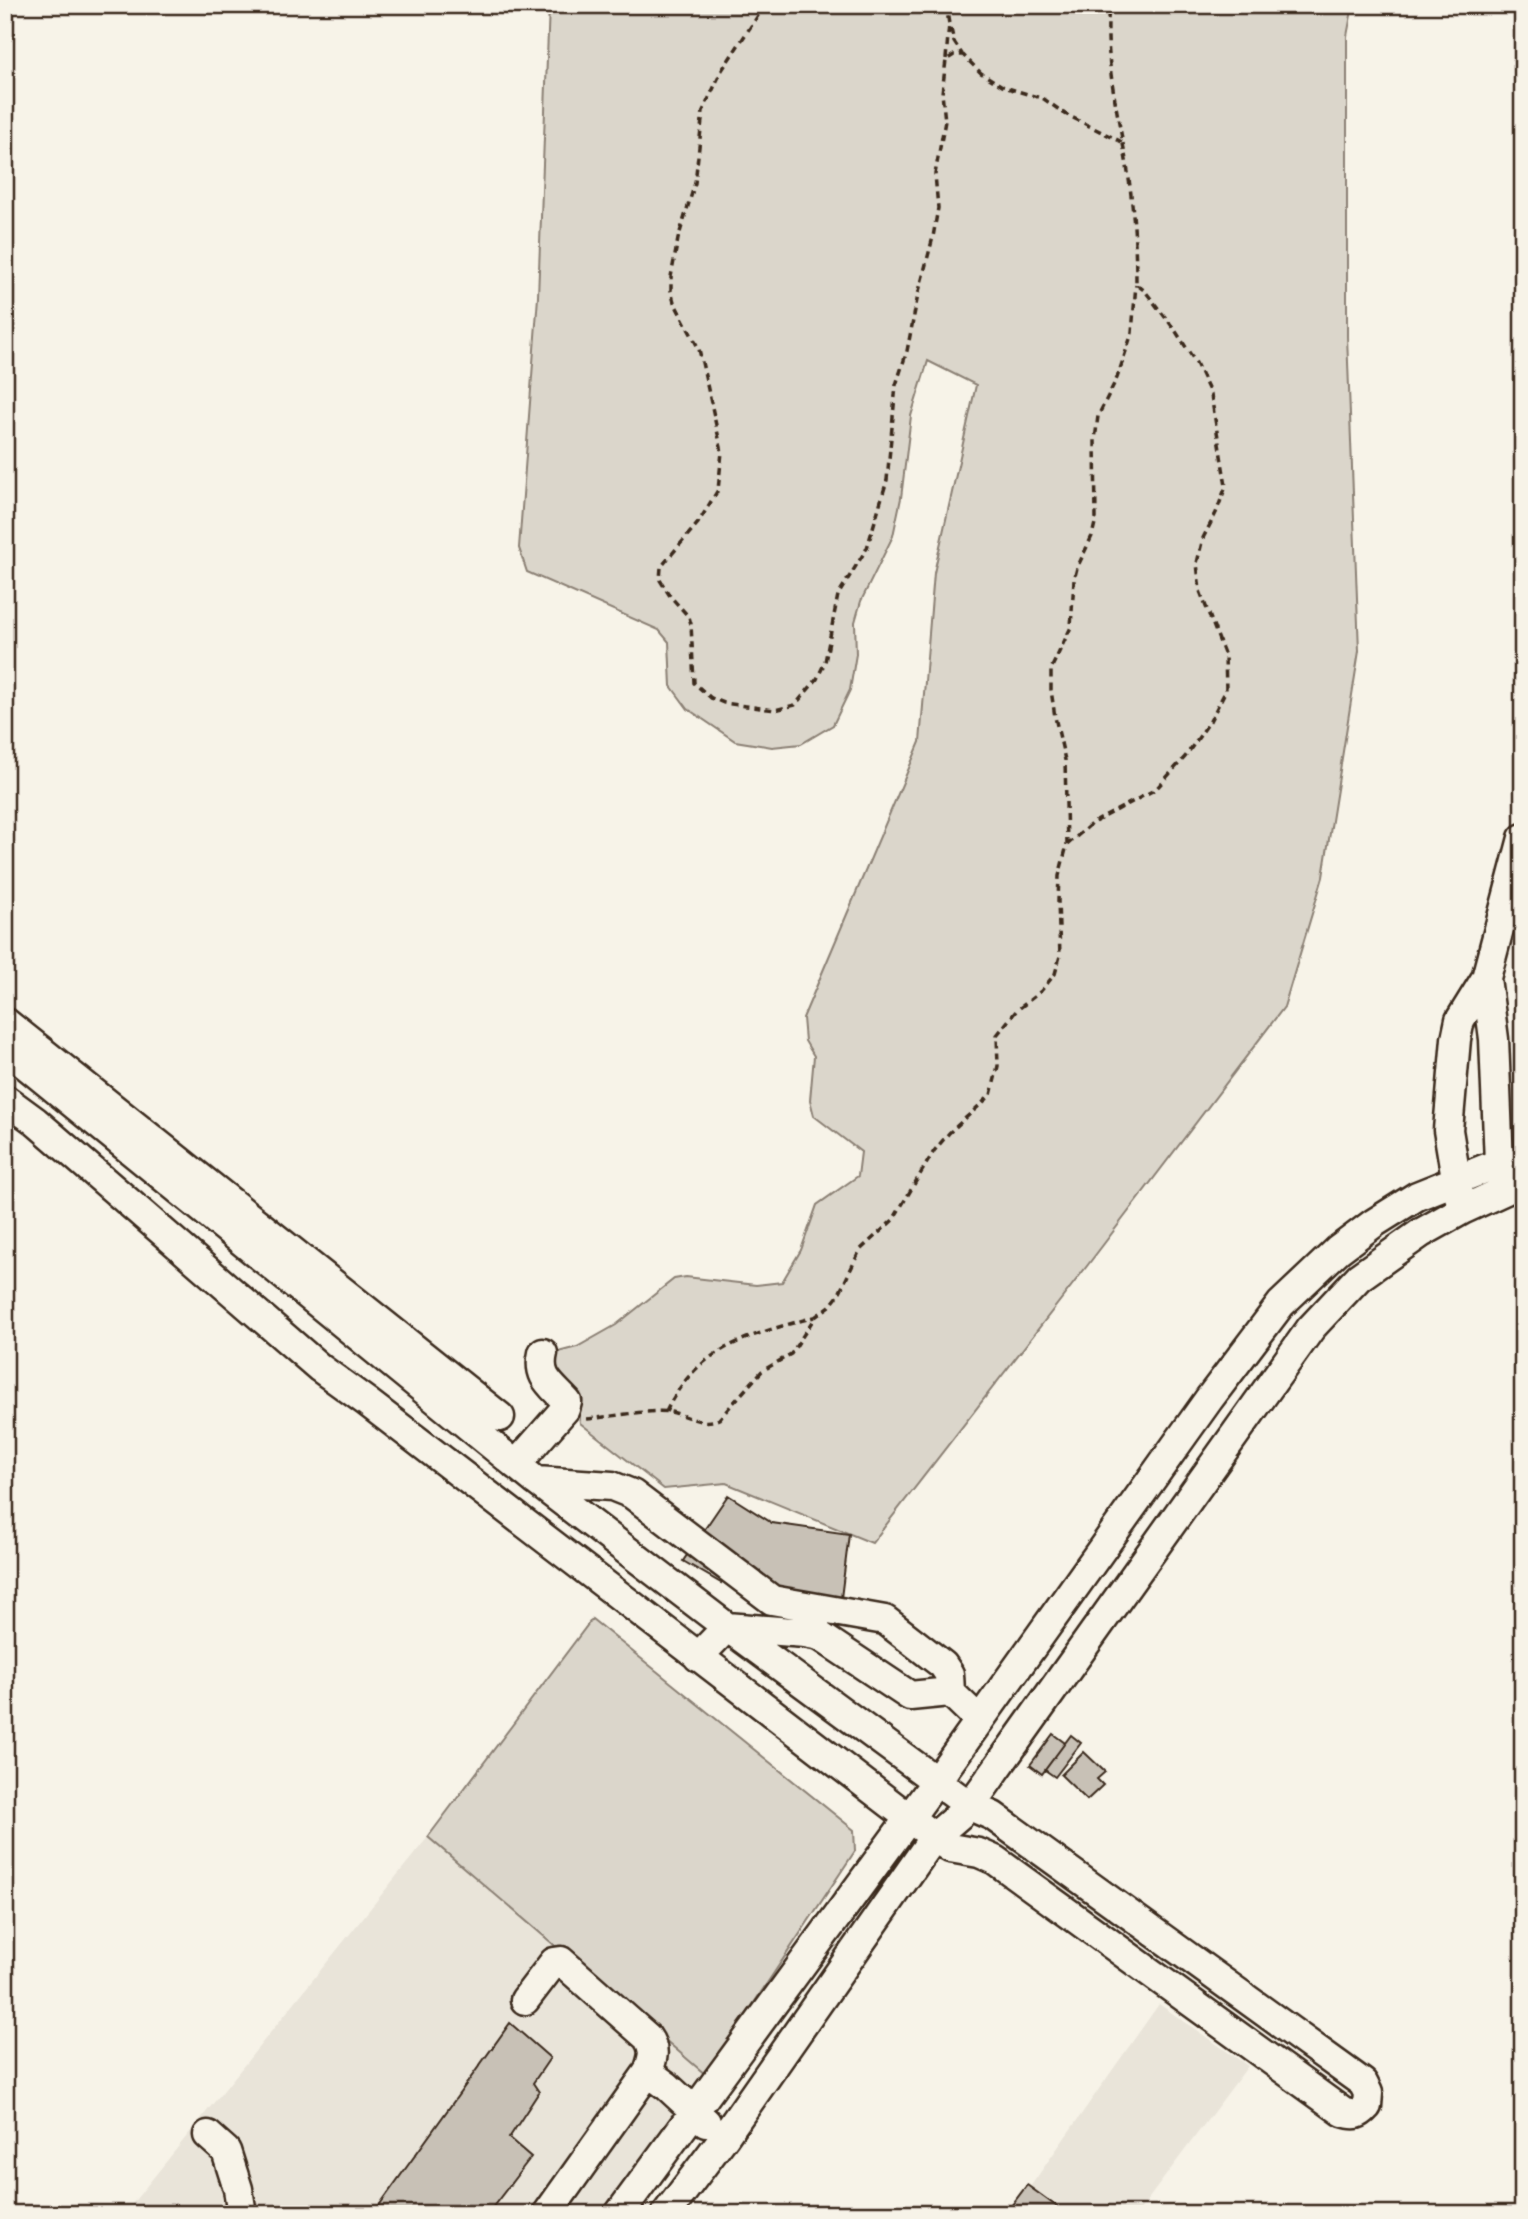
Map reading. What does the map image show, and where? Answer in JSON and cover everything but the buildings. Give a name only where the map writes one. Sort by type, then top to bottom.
[{"type":"street","points":[[1462,1210],[1448,1130],[1456,1039],[1460,1020],[1486,978],[1523,838]]},
{"type":"street","points":[[666,2214],[725,2136],[934,1837],[970,1806],[1311,1328],[1359,1277],[1421,1233],[1514,1186],[1486,978]]},
{"type":"street","points":[[5,1022],[499,1417]]},
{"type":"street","points":[[5,1048],[32,1069],[60,1091],[353,1334],[526,1473],[970,1806],[993,1816],[1363,2083],[1368,2093],[1367,2106],[1360,2114],[1343,2112],[995,1860],[979,1853],[950,1848],[934,1837],[320,1368],[35,1121],[6,1099],[32,1069]]},
{"type":"street","points":[[35,1121],[60,1091]]},
{"type":"street","points":[[619,2214],[937,1780],[1209,1399],[1281,1304],[1338,1250],[1417,1196],[1455,1179],[1511,1164]]},
{"type":"street","points":[[526,1473],[567,1402],[541,1374],[543,1353]]},
{"type":"street","points":[[1209,1399],[1244,1424]]},
{"type":"street","points":[[526,1473],[612,1486],[632,1494],[772,1600],[886,1620],[943,1665],[949,1674],[950,1692],[979,1720]]},
{"type":"street","points":[[698,1657],[727,1626]]},
{"type":"street","points":[[727,1626],[820,1636],[909,1696],[950,1692]]},
{"type":"street","points":[[525,2000],[554,1962],[561,1961],[653,2045],[654,2056],[648,2072],[547,2214]]},
{"type":"street","points":[[648,2072],[725,2136]]},
{"type":"street","points":[[208,2135],[226,2151],[238,2189],[242,2214]]},
{"type":"path","points":[[765,5],[722,70],[703,111],[695,183],[678,239],[671,277],[674,302],[699,349],[722,452],[718,490],[698,523],[661,566],[660,580],[691,624],[694,683],[710,698],[724,703],[775,710],[795,705],[817,679],[825,662],[838,595],[867,548],[887,480],[896,385],[907,351],[938,208],[935,174],[945,121],[942,93],[949,24]]},
{"type":"path","points":[[946,5],[954,41],[963,55],[981,73],[1003,88],[1044,99],[1065,114],[1117,138],[1123,144]]},
{"type":"path","points":[[666,1412],[674,1394],[687,1377],[714,1353],[755,1334],[815,1317],[830,1306],[838,1296],[860,1250],[893,1220],[934,1151],[949,1133],[991,1095],[998,1066],[998,1035],[1016,1011],[1041,991],[1055,974],[1060,956],[1059,876],[1067,845],[1065,760],[1053,703],[1051,669],[1071,627],[1074,580],[1096,519],[1095,440],[1098,416],[1116,378],[1132,333],[1136,284],[1136,232],[1110,67],[1107,32],[1109,5]]},
{"type":"path","points":[[946,60],[954,55],[963,55]]},
{"type":"path","points":[[1067,845],[1091,824],[1156,789],[1185,757],[1210,722],[1226,690],[1225,656],[1200,591],[1197,563],[1203,538],[1226,486],[1211,396],[1196,363],[1175,330],[1145,291],[1136,284]]},
{"type":"path","points":[[555,1422],[666,1412],[706,1422],[719,1419],[762,1371],[791,1354],[815,1317]]},
{"type":"shaded area","points":[[549,5],[1353,5],[1347,36],[1347,336],[1359,651],[1323,877],[1284,1007],[872,1543],[726,1483],[664,1489],[580,1423],[577,1398],[548,1368],[554,1353],[577,1347],[616,1325],[674,1279],[686,1277],[756,1285],[782,1282],[801,1250],[817,1205],[858,1176],[861,1152],[814,1116],[810,1100],[814,1056],[805,1041],[803,1018],[920,742],[934,573],[976,385],[928,361],[911,416],[901,498],[893,536],[861,601],[855,622],[856,654],[850,690],[833,725],[801,744],[772,747],[735,741],[688,709],[671,686],[669,642],[659,630],[527,572],[519,548],[538,297]]},
{"type":"shaded area","points":[[592,1619],[854,1830],[855,1851],[706,2075],[428,1837]]},
{"type":"shaded area","points":[[428,1837],[706,2075],[601,2214],[124,2214]]},
{"type":"shaded area","points":[[1159,2004],[1248,2066],[1137,2214],[1067,2214],[1030,2187]]}]
